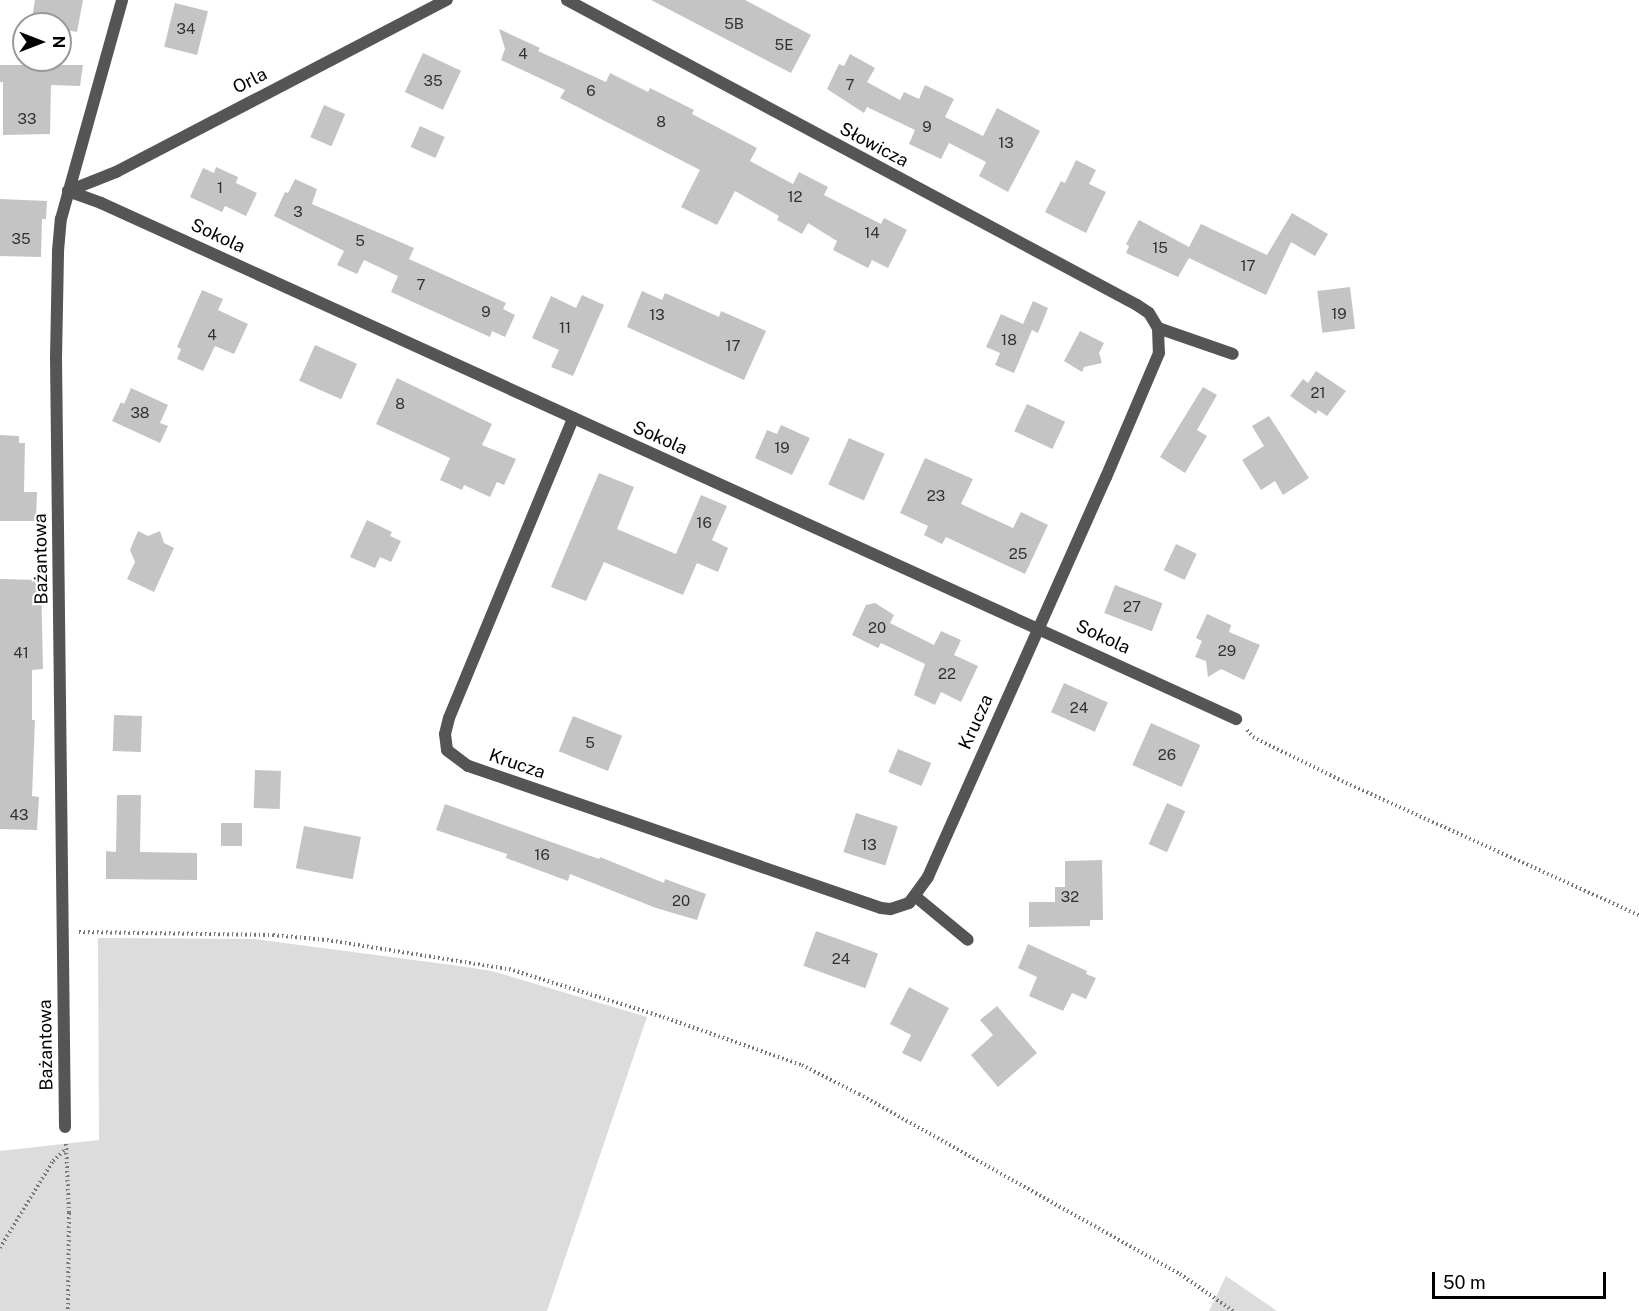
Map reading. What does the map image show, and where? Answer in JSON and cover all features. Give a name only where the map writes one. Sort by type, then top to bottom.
[{"type":"street","name":"Bażantowa","points":[[65,1126],[56,358],[59,233],[68,191],[122,0]]},
{"type":"street","name":"Orla","points":[[68,191],[116,172],[447,0]]},
{"type":"street","name":"Słowicza","points":[[567,0],[1137,305],[1149,313],[1158,328],[1233,354]]},
{"type":"street","name":"Sokola","points":[[68,191],[101,202],[1236,719]]},
{"type":"street","points":[[1038,627],[1159,353],[1158,328]]},
{"type":"street","name":"Krucza","points":[[573,418],[449,718],[445,734],[447,750],[468,766],[881,908],[900,907],[916,897],[928,877],[1038,627]]},
{"type":"street","points":[[916,897],[968,940]]},
{"type":"path","points":[[1236,719],[1253,738],[1342,781],[1639,915]]},
{"type":"path","points":[[62,931],[273,935],[327,940],[509,969],[802,1065],[859,1094],[1180,1274],[1233,1311]]},
{"type":"path","points":[[0,1248],[53,1161],[66,1149],[69,1214],[68,1311]]},
{"type":"shaded area","points":[[98,938],[254,939],[452,965],[492,971],[647,1017],[547,1311],[0,1311],[0,1151],[99,1140]]},
{"type":"shaded area","points":[[1226,1276],[1277,1311],[1209,1311]]},
{"type":"building","points":[[35,0],[83,0],[77,32],[72,31],[72,12],[33,12]]},
{"type":"building","points":[[651,0],[745,0],[811,35],[791,73]]},
{"type":"building","points":[[175,3],[208,11],[197,55],[164,47]]},
{"type":"building","points":[[499,29],[540,48],[538,51],[606,82],[610,73],[648,92],[650,88],[694,110],[692,114],[757,148],[750,161],[793,184],[799,172],[828,187],[824,195],[881,224],[884,218],[907,230],[888,268],[872,260],[868,268],[833,250],[837,241],[808,223],[802,234],[777,220],[779,216],[735,191],[717,225],[681,207],[700,170],[560,98],[565,90],[501,60],[505,49]]},
{"type":"building","points":[[423,53],[461,71],[443,110],[405,92]]},
{"type":"building","points":[[850,54],[875,68],[867,82],[900,100],[904,92],[919,99],[925,85],[954,99],[945,117],[983,136],[997,108],[1040,131],[1008,192],[979,176],[986,162],[949,143],[941,159],[909,144],[915,130],[867,107],[864,113],[827,89],[839,64],[844,66]]},
{"type":"building","points":[[0,65],[12,65],[12,72],[72,72],[72,65],[83,65],[80,86],[51,85],[50,134],[3,135],[3,82],[0,82]]},
{"type":"building","points":[[324,105],[345,114],[331,146],[310,137]]},
{"type":"building","points":[[420,126],[445,137],[435,158],[411,147]]},
{"type":"building","points":[[1076,160],[1096,170],[1089,184],[1106,192],[1086,233],[1045,212],[1061,181],[1065,183]]},
{"type":"building","points":[[216,167],[238,177],[236,183],[257,193],[246,216],[225,206],[222,212],[190,197],[203,168],[214,173]]},
{"type":"building","points":[[295,179],[317,189],[312,204],[414,248],[409,259],[506,303],[503,309],[515,315],[505,337],[492,331],[490,337],[391,292],[398,276],[364,260],[357,274],[337,265],[344,251],[274,216],[285,192],[288,193]]},
{"type":"building","points":[[0,199],[47,201],[46,219],[42,219],[41,257],[0,256]]},
{"type":"building","points":[[1292,213],[1328,234],[1315,256],[1291,242],[1266,295],[1189,258],[1178,277],[1126,253],[1129,246],[1126,244],[1139,220],[1189,247],[1201,224],[1267,255]]},
{"type":"building","points":[[1350,287],[1355,329],[1322,333],[1317,291]]},
{"type":"building","points":[[202,290],[223,299],[218,310],[248,324],[234,354],[215,346],[203,371],[177,359],[181,349],[177,347]]},
{"type":"building","points":[[642,291],[662,300],[665,293],[719,317],[721,311],[766,331],[744,380],[627,327]]},
{"type":"building","points":[[582,295],[604,305],[573,376],[551,367],[559,350],[532,338],[551,296],[576,308]]},
{"type":"building","points":[[1033,301],[1048,308],[1038,333],[1032,330],[1014,373],[995,365],[1000,353],[986,347],[1001,314],[1023,324]]},
{"type":"building","points":[[1080,331],[1104,343],[1099,353],[1102,363],[1084,367],[1082,372],[1064,361]]},
{"type":"building","points":[[315,345],[357,364],[341,399],[299,381]]},
{"type":"building","points":[[1316,371],[1346,391],[1327,416],[1318,410],[1316,414],[1290,396],[1303,379],[1308,383]]},
{"type":"building","points":[[397,378],[492,424],[482,445],[516,459],[504,485],[497,482],[490,497],[464,485],[462,490],[440,480],[450,458],[376,424]]},
{"type":"building","points":[[1203,387],[1217,395],[1197,430],[1207,436],[1185,473],[1160,457]]},
{"type":"building","points":[[131,388],[168,405],[160,423],[168,426],[160,443],[112,421],[121,402],[124,404]]},
{"type":"building","points":[[1027,404],[1065,422],[1052,449],[1014,431]]},
{"type":"building","points":[[1269,416],[1309,478],[1283,495],[1275,481],[1261,490],[1242,460],[1264,446],[1252,426]]},
{"type":"building","points":[[781,425],[810,438],[792,475],[755,458],[767,430],[777,434]]},
{"type":"building","points":[[0,435],[19,436],[19,443],[25,443],[24,492],[37,492],[36,521],[0,521]]},
{"type":"building","points":[[849,438],[885,454],[864,500],[828,485]]},
{"type":"building","points":[[925,458],[973,479],[961,504],[1013,528],[1021,512],[1048,525],[1025,574],[946,537],[942,544],[924,535],[928,526],[900,513]]},
{"type":"building","points":[[599,473],[634,487],[617,529],[676,554],[701,495],[727,506],[712,540],[728,548],[718,572],[697,563],[683,595],[604,562],[586,601],[551,587]]},
{"type":"building","points":[[367,520],[392,532],[390,536],[401,541],[391,562],[380,557],[375,568],[350,557]]},
{"type":"building","points":[[138,531],[148,536],[160,531],[164,543],[174,548],[154,592],[127,579],[135,562],[130,550]]},
{"type":"building","points":[[1176,544],[1197,554],[1185,580],[1164,570]]},
{"type":"building","points":[[0,579],[41,580],[43,669],[32,670],[32,720],[35,720],[32,796],[39,797],[37,830],[0,829]]},
{"type":"building","points":[[1115,585],[1163,603],[1152,631],[1104,613]]},
{"type":"building","points":[[875,603],[894,615],[890,623],[934,645],[941,631],[961,640],[954,655],[978,666],[961,702],[941,692],[935,705],[914,695],[925,664],[881,643],[878,648],[852,635],[866,605]]},
{"type":"building","points":[[1207,614],[1231,625],[1229,632],[1260,645],[1244,680],[1221,669],[1208,677],[1206,661],[1195,657],[1202,641],[1196,638]]},
{"type":"building","points":[[1064,683],[1108,703],[1095,732],[1051,712]]},
{"type":"building","points":[[114,715],[142,716],[141,752],[113,751]]},
{"type":"building","points":[[573,716],[622,736],[608,771],[559,751]]},
{"type":"building","points":[[1151,723],[1200,745],[1182,787],[1132,765]]},
{"type":"building","points":[[898,749],[931,763],[921,786],[888,772]]},
{"type":"building","points":[[255,770],[281,771],[280,809],[254,808]]},
{"type":"building","points":[[117,795],[141,795],[140,852],[197,853],[197,880],[106,879],[106,851],[116,852]]},
{"type":"building","points":[[1167,803],[1185,811],[1167,852],[1149,844]]},
{"type":"building","points":[[445,804],[599,859],[600,857],[664,883],[665,879],[706,894],[697,920],[656,908],[570,874],[568,881],[506,858],[507,854],[436,830]]},
{"type":"building","points":[[856,813],[898,827],[885,866],[843,852]]},
{"type":"building","points":[[221,823],[242,823],[242,846],[221,846]]},
{"type":"building","points":[[304,826],[361,837],[353,879],[296,868]]},
{"type":"building","points":[[1102,860],[1103,920],[1090,920],[1090,926],[1029,927],[1029,902],[1055,902],[1055,887],[1065,887],[1065,861]]},
{"type":"building","points":[[816,931],[878,954],[865,988],[803,966]]},
{"type":"building","points":[[1028,944],[1087,971],[1086,974],[1096,978],[1086,999],[1072,993],[1063,1011],[1029,996],[1037,977],[1018,968]]},
{"type":"building","points":[[909,987],[949,1008],[921,1062],[902,1053],[911,1035],[890,1024]]},
{"type":"building","points":[[997,1006],[1037,1053],[998,1087],[971,1055],[993,1035],[980,1020]]}]
